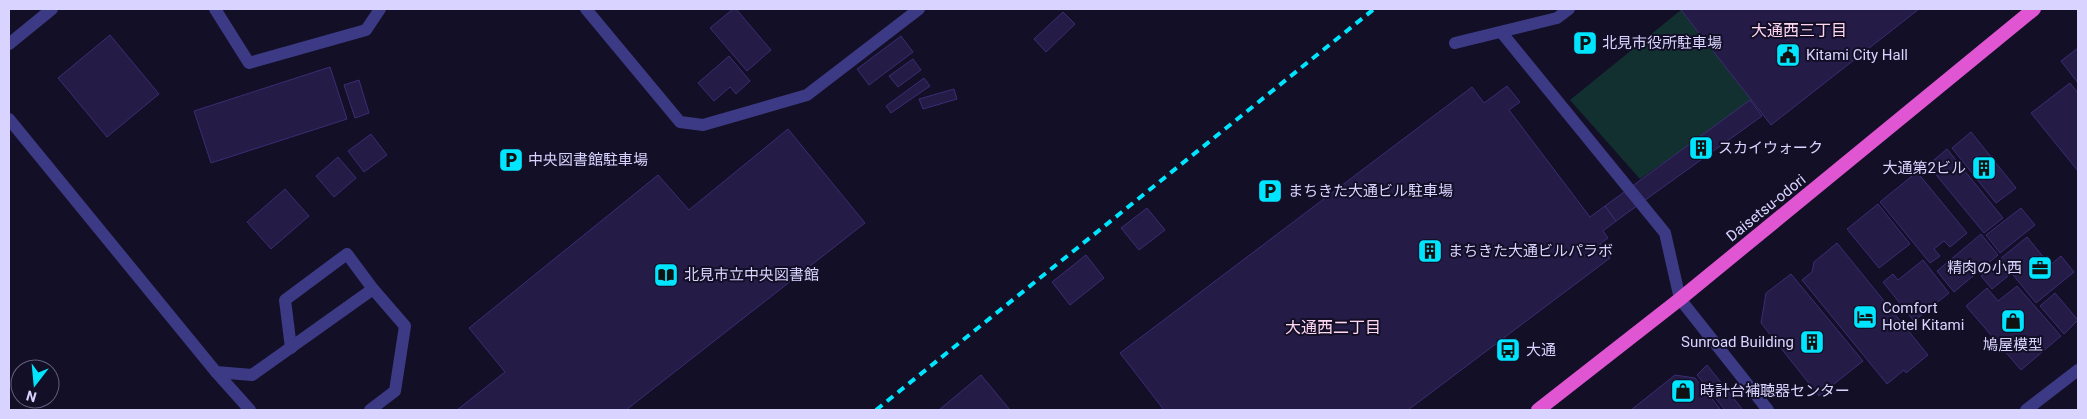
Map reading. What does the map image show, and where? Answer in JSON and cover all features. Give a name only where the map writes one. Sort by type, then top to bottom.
[{"type":"highway","name":"Daisetsu-odori","points":[[1538,410],[1680,299],[2034,9]]},
{"type":"street","points":[[9,44],[52,9]]},
{"type":"street","points":[[215,9],[249,63],[366,30],[380,9]]},
{"type":"street","points":[[586,9],[680,122],[704,125],[807,95],[919,9]]},
{"type":"street","points":[[1455,43],[1557,18],[1569,9]]},
{"type":"street","points":[[1502,33],[1665,233],[1680,299],[1768,410]]},
{"type":"street","points":[[9,119],[216,372],[250,410]]},
{"type":"street","points":[[291,348],[285,300],[347,254],[373,290],[405,326],[395,391],[370,410]]},
{"type":"street","points":[[216,372],[252,375],[373,290]]},
{"type":"street","points":[[2026,410],[2078,370]]},
{"type":"green space","points":[[1681,10],[1753,101],[1640,179],[1570,100]]},
{"type":"building","points":[[733,9],[736,9],[771,50],[747,71],[710,28]]},
{"type":"building","name":"Kitami City Hall","points":[[1682,9],[1919,9],[1771,125]]},
{"type":"building","points":[[1063,12],[1075,24],[1046,52],[1034,39]]},
{"type":"building","points":[[110,35],[159,94],[107,137],[58,78]]},
{"type":"building","points":[[901,36],[913,52],[869,85],[857,69]]},
{"type":"building","points":[[2078,48],[2078,83],[2061,61]]},
{"type":"building","points":[[729,56],[750,81],[736,94],[730,87],[714,101],[698,83]]},
{"type":"building","points":[[913,59],[921,70],[898,87],[889,76]]},
{"type":"building","points":[[330,67],[347,119],[211,163],[194,111]]},
{"type":"building","points":[[924,78],[930,86],[891,113],[886,106]]},
{"type":"building","points":[[359,80],[369,113],[355,118],[344,85]]},
{"type":"building","points":[[2070,83],[2078,93],[2078,171],[2031,113]]},
{"type":"building","name":"まちきた大通ビルパラボ","points":[[1507,86],[1520,102],[1509,110],[1590,217],[1605,206],[1616,221],[1603,231],[1608,238],[1600,244],[1610,258],[1408,410],[1164,410],[1120,353],[1472,87],[1484,103]]},
{"type":"building","points":[[954,89],[957,99],[923,109],[919,99]]},
{"type":"building","name":"スカイウォーク","points":[[1750,100],[1762,116],[1616,221],[1605,206]]},
{"type":"building","name":"北見市立中央図書館","points":[[788,129],[865,223],[626,410],[457,410],[505,372],[469,328],[658,175],[689,210]]},
{"type":"building","name":"大通第2ビル","points":[[1971,132],[2016,188],[1996,203],[1952,148]]},
{"type":"building","points":[[371,134],[387,155],[364,172],[348,151]]},
{"type":"building","points":[[1947,149],[2003,218],[1984,233],[1928,165]]},
{"type":"building","points":[[338,157],[356,178],[334,197],[316,176]]},
{"type":"building","points":[[1917,172],[1967,233],[1950,247],[1944,241],[1934,249],[1940,256],[1930,263],[1880,202]]},
{"type":"building","points":[[285,189],[309,216],[271,249],[247,222]]},
{"type":"building","points":[[1878,204],[1910,244],[1879,268],[1847,229]]},
{"type":"building","points":[[1147,208],[1165,230],[1139,250],[1121,228]]},
{"type":"building","points":[[2021,208],[2035,225],[2000,253],[1986,235]]},
{"type":"building","points":[[1981,234],[1998,255],[1954,292],[1937,271]]},
{"type":"building","name":"精肉の小西","points":[[2027,237],[2050,265],[2061,256],[2074,272],[2036,303],[2000,259]]},
{"type":"building","name":"Comfort Hotel Kitami","points":[[1837,243],[1928,355],[1906,373],[1904,370],[1887,384],[1802,280],[1812,272],[1814,262]]},
{"type":"building","points":[[1086,255],[1104,278],[1070,305],[1052,282]]},
{"type":"building","points":[[1923,260],[1949,293],[1914,321],[1883,282],[1893,274],[1898,280]]},
{"type":"building","points":[[1997,262],[2008,276],[1992,289],[1981,276]]},
{"type":"building","name":"Sunroad Building","points":[[1791,274],[1863,361],[1819,396],[1761,323],[1766,293]]},
{"type":"building","name":"鳩屋模型","points":[[2017,286],[2061,336],[2021,370],[1966,306],[1987,288],[1998,301]]},
{"type":"building","points":[[2055,293],[2078,320],[2064,334],[2040,306]]},
{"type":"building","points":[[1707,365],[1743,410],[1725,410],[1697,375]]},
{"type":"building","points":[[981,375],[1010,410],[939,410]]},
{"type":"building","points":[[1675,375],[1695,378],[1721,410],[1631,410]]},
{"type":"railway","points":[[876,410],[1374,9]]},
{"type":"place","name":"北見市役所駐車場","points":[[1585,43]]},
{"type":"place","name":"Kitami City Hall","points":[[1788,55]]},
{"type":"place","name":"スカイウォーク","points":[[1701,148]]},
{"type":"place","name":"中央図書館駐車場","points":[[511,160]]},
{"type":"place","name":"大通第2ビル","points":[[1984,168]]},
{"type":"place","name":"まちきた大通ビル駐車場","points":[[1270,191]]},
{"type":"place","name":"まちきた大通ビルパラボ","points":[[1430,251]]},
{"type":"place","name":"精肉の小西","points":[[2040,268]]},
{"type":"place","name":"北見市立中央図書館","points":[[666,275]]},
{"type":"place","name":"Comfort Hotel Kitami","points":[[1865,317]]},
{"type":"place","name":"鳩屋模型","points":[[2013,321]]},
{"type":"place","name":"Sunroad Building","points":[[1812,342]]},
{"type":"place","name":"大通","points":[[1508,350]]},
{"type":"place","name":"時計台補聴器センター","points":[[1683,391]]},
{"type":"district","name":"大通西三丁目","points":[[1799,30]]},
{"type":"district","name":"大通西二丁目","points":[[1333,327]]}]
